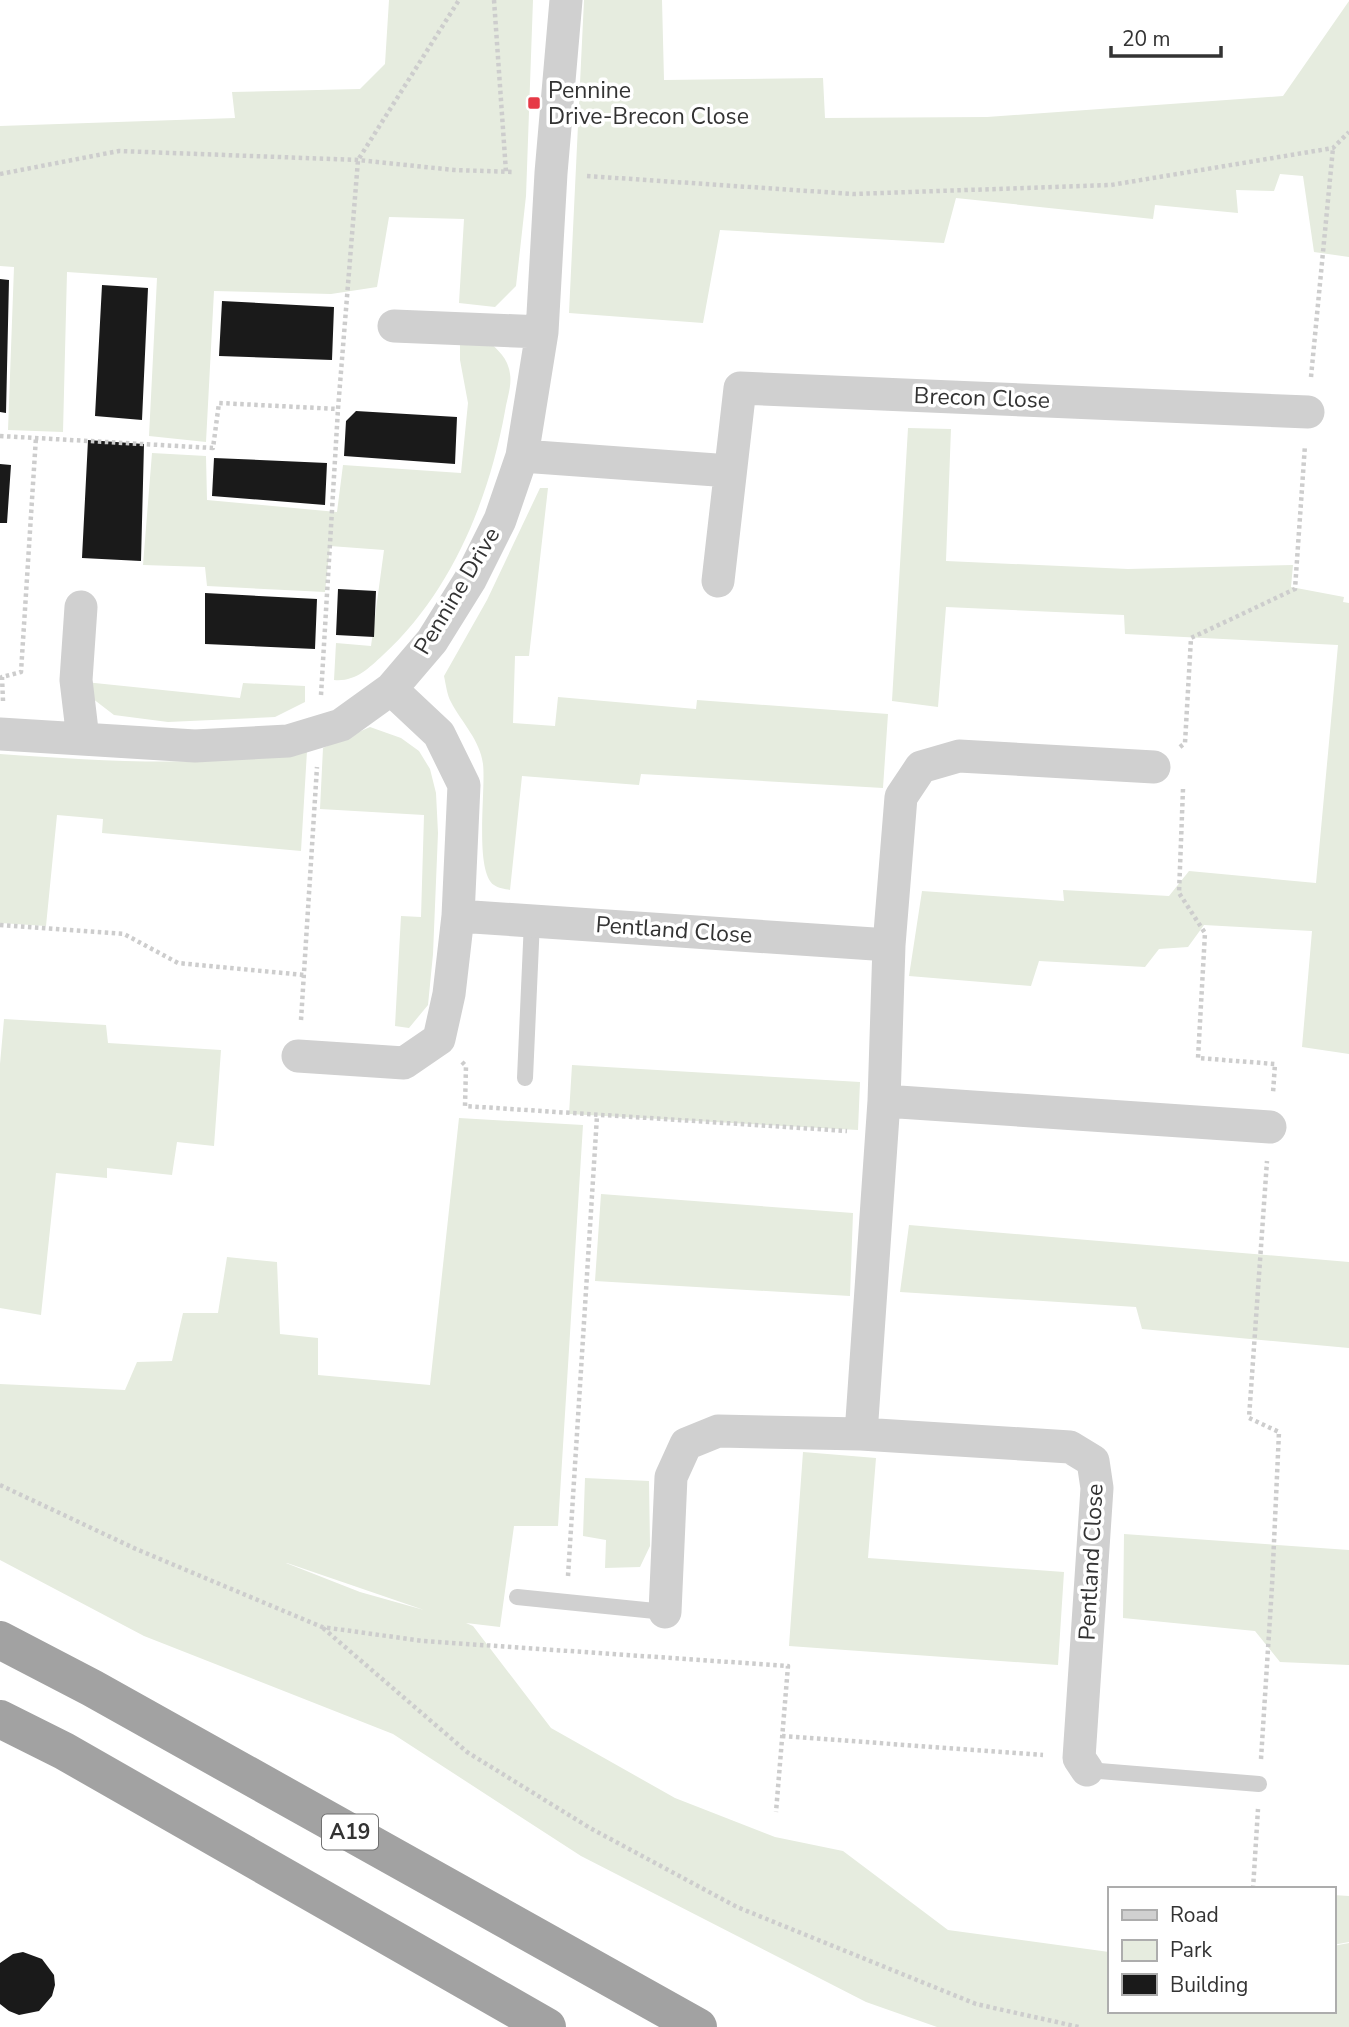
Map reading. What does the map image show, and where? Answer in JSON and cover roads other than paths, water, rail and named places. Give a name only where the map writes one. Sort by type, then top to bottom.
[{"type":"highway","name":"A19","points":[[0,1640],[92,1688],[698,2027]]},
{"type":"highway","points":[[0,1719],[64,1751],[547,2027]]},
{"type":"street","name":"Pennine Drive","points":[[2,734],[195,746],[288,741],[341,725],[391,689],[432,641],[470,580],[500,520],[522,456],[542,332],[551,173],[566,0]]},
{"type":"street","points":[[394,326],[542,332]]},
{"type":"street","name":"Brecon Close","points":[[718,581],[740,388],[1308,412]]},
{"type":"street","points":[[522,456],[730,471]]},
{"type":"street","points":[[80,607],[76,680],[83,739]]},
{"type":"street","points":[[298,1056],[404,1063],[439,1039],[449,994],[458,916],[464,785],[439,734],[391,689]]},
{"type":"street","points":[[861,1434],[883,1117],[889,945],[901,797],[921,768],[958,756],[1169,762]]},
{"type":"street","name":"Pentland Close","points":[[458,916],[889,945]]},
{"type":"street","points":[[883,1117],[1270,1127]]},
{"type":"street","name":"Pentland Close","points":[[665,1612],[671,1477],[686,1444],[718,1431],[861,1434],[1070,1447],[1093,1461],[1097,1488],[1083,1764]]},
{"type":"lane","points":[[524,1079],[532,921]]},
{"type":"lane","points":[[517,1597],[665,1612]]},
{"type":"lane","points":[[1083,1764],[1259,1784]]},
{"type":"place","name":"Pennine Drive-Brecon Close","points":[[534,103]]}]
